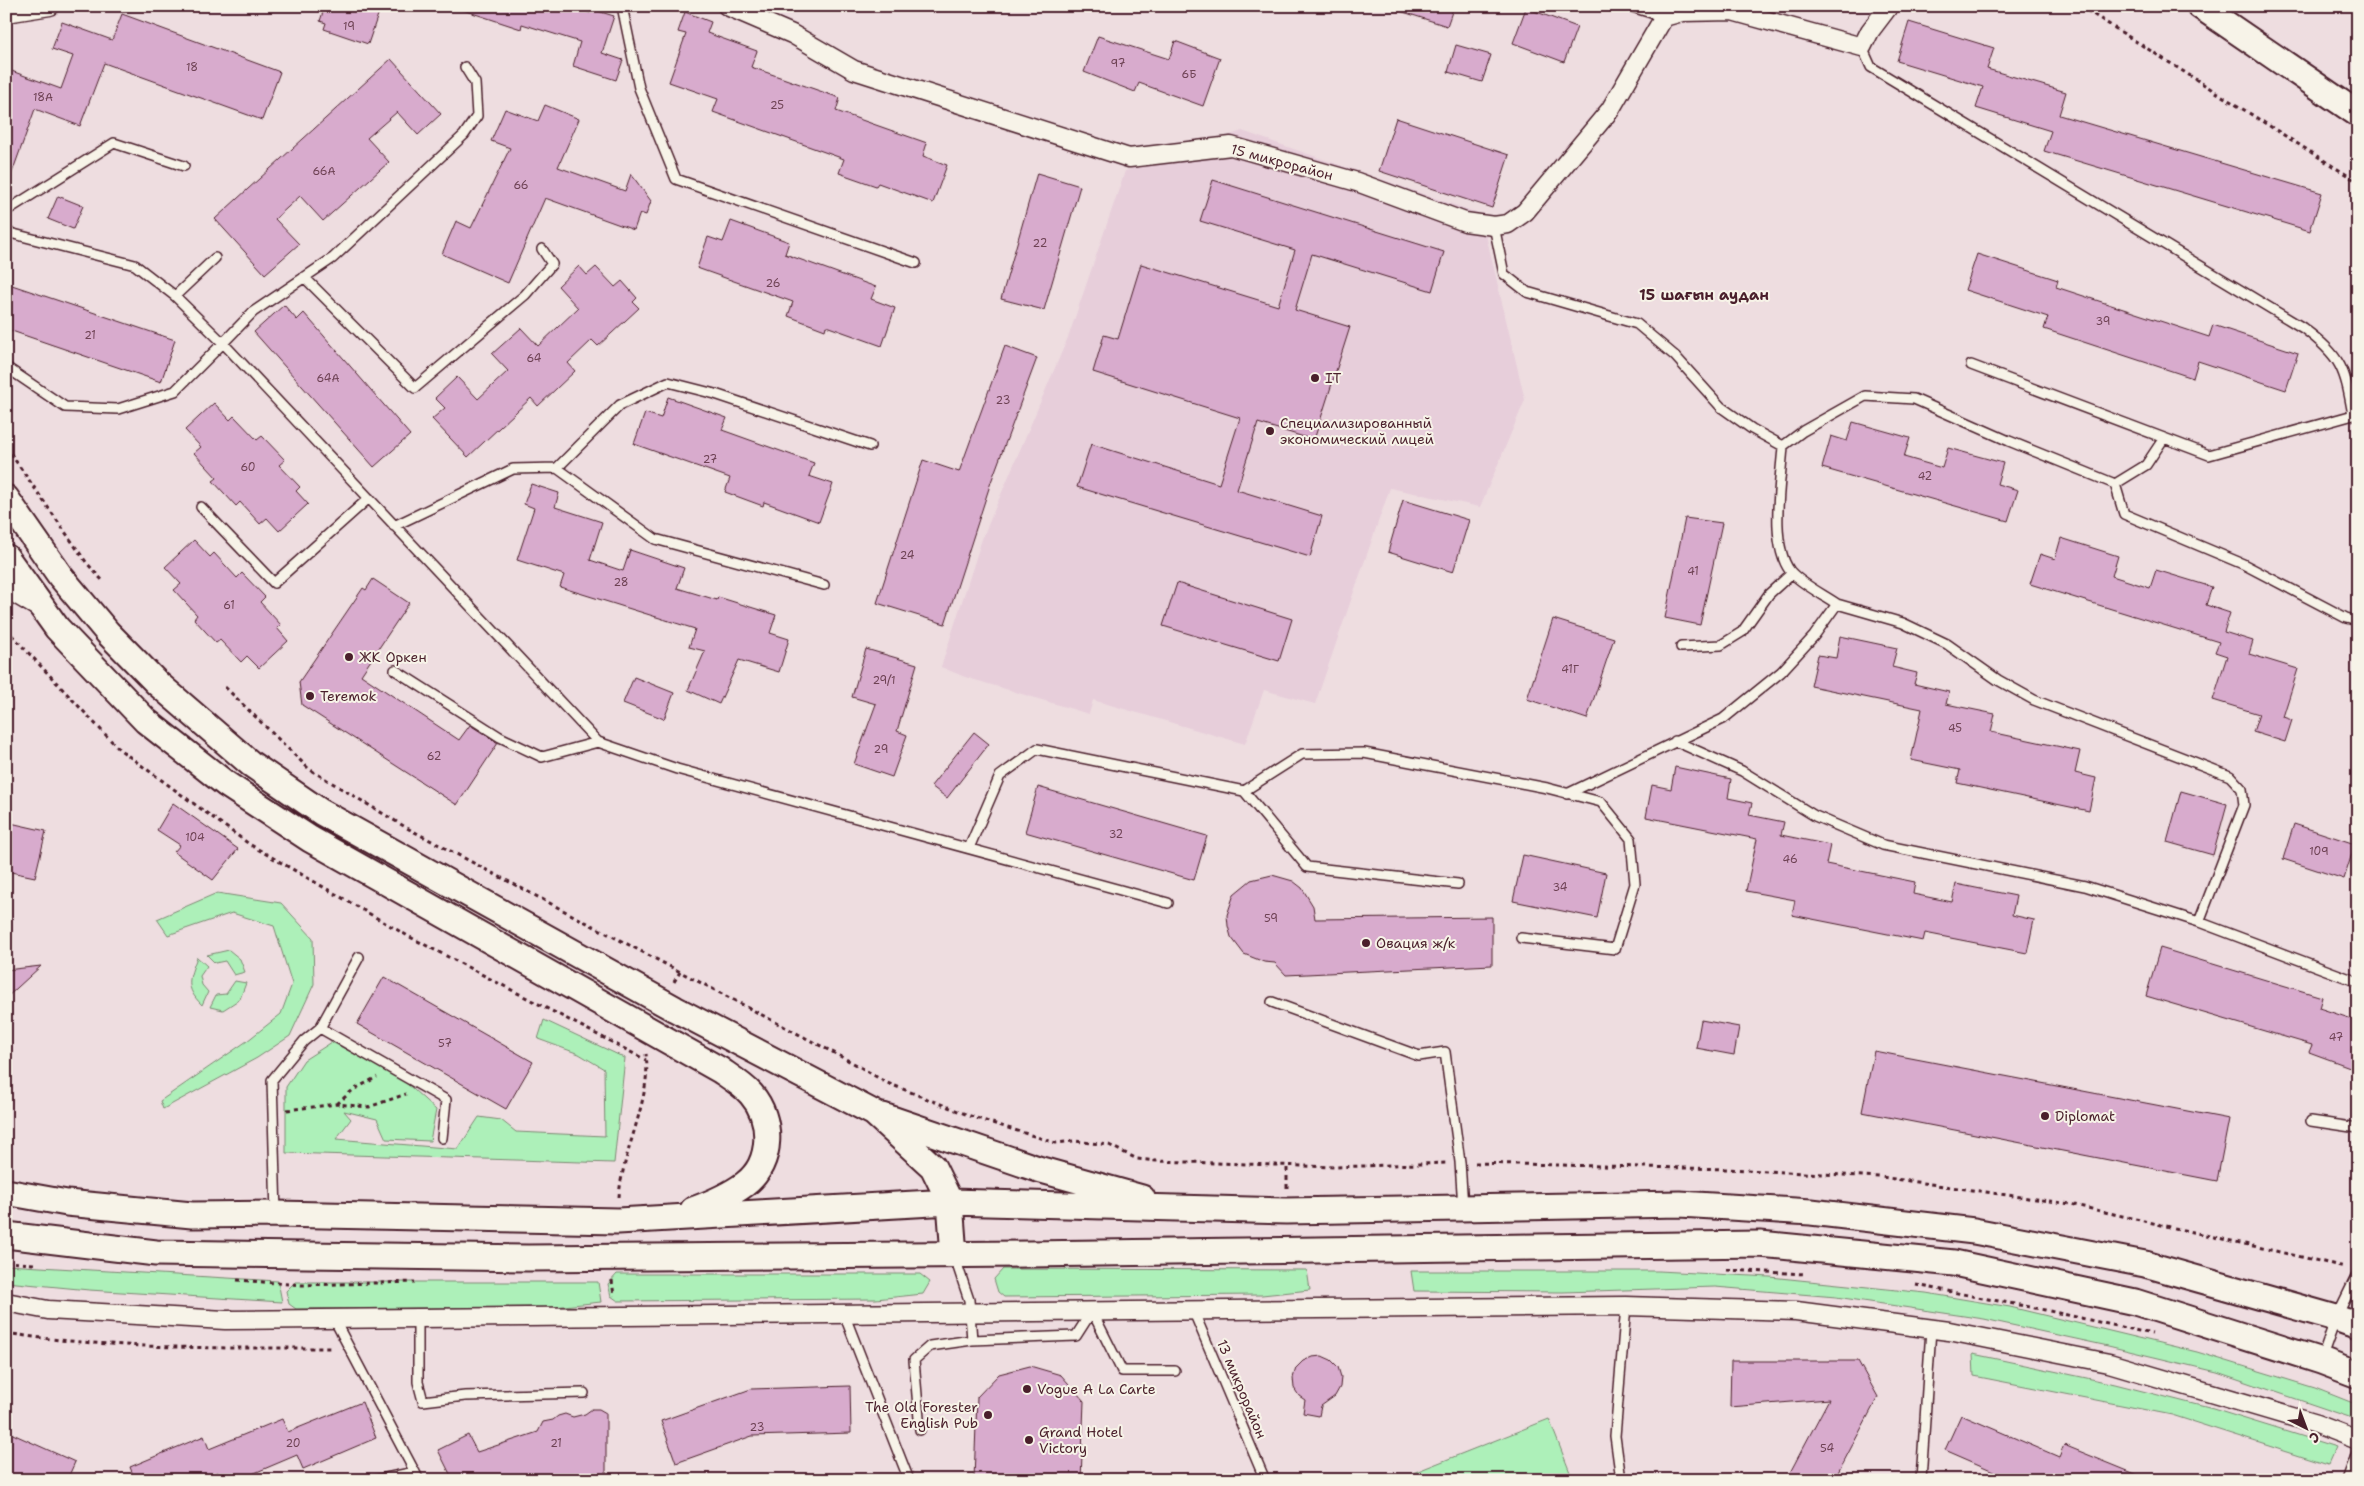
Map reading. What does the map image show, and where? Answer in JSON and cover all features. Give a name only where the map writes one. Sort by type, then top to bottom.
[{"type":"main road","points":[[2200,6],[2358,114]]},
{"type":"main road","points":[[6,498],[61,577],[108,634],[157,682],[251,764],[321,812],[675,1009],[874,1113],[1038,1169],[1181,1209]]},
{"type":"main road","points":[[6,557],[57,628],[146,721],[226,784],[310,838],[720,1070],[751,1093],[765,1116],[767,1137],[764,1159],[747,1183],[721,1200],[668,1219]]},
{"type":"main road","points":[[874,1113],[933,1167],[950,1202],[954,1255]]},
{"type":"main road","points":[[6,1192],[67,1203],[192,1215],[276,1214],[582,1221],[668,1219],[950,1202],[1286,1211],[1680,1204],[1811,1212],[1974,1231],[2146,1264],[2347,1322]]},
{"type":"main road","points":[[6,1235],[156,1253],[528,1258],[954,1255],[1760,1244],[1963,1265],[2135,1302],[2321,1361],[2358,1375]]},
{"type":"street","points":[[6,13],[50,6]]},
{"type":"street","name":"15 микрорайон","points":[[727,6],[792,34],[854,70],[1129,158],[1231,146],[1357,182],[1464,222],[1494,226],[1508,224],[1525,212],[1610,110],[1664,17]]},
{"type":"street","points":[[1664,17],[1696,10],[1732,11],[1862,46],[1885,7]]},
{"type":"street","points":[[6,592],[10,592],[45,611]]},
{"type":"street","points":[[6,1302],[48,1310],[216,1320],[1626,1306],[1796,1311],[1931,1329],[2109,1363],[2316,1424],[2358,1440]]},
{"type":"lane","points":[[622,6],[639,88],[676,179],[916,263]]},
{"type":"lane","points":[[1629,6],[1664,17]]},
{"type":"lane","points":[[1862,46],[1871,67],[2294,323],[2324,344],[2338,359],[2347,379],[2355,415],[2210,455],[1971,365]]},
{"type":"lane","points":[[6,367],[65,407],[118,409],[175,391],[253,312],[333,258],[464,135],[477,116],[475,83],[465,67]]},
{"type":"lane","points":[[6,211],[114,143],[184,166]]},
{"type":"lane","points":[[1494,226],[1504,274],[1527,292],[1637,324],[1675,356],[1721,407],[1752,429],[1783,446]]},
{"type":"lane","points":[[6,232],[135,266],[175,296],[223,343],[598,742],[676,769],[1168,903]]},
{"type":"lane","points":[[304,278],[415,388],[525,295],[552,264],[542,249]]},
{"type":"lane","points":[[175,296],[215,258]]},
{"type":"lane","points":[[557,468],[620,405],[668,382],[714,394],[870,446]]},
{"type":"lane","points":[[2115,484],[2009,441],[1914,399],[1865,396],[1803,431],[1783,446],[1778,528],[1784,561],[1792,573],[1837,604],[1903,623],[1947,644],[1998,680],[2034,700],[2230,776],[2242,789],[2244,805],[2199,922]]},
{"type":"lane","points":[[2115,484],[2146,464],[2164,438]]},
{"type":"lane","points":[[394,526],[513,469],[557,468],[655,539],[824,585]]},
{"type":"lane","points":[[2115,484],[2124,514],[2243,564],[2346,618],[2358,621]]},
{"type":"lane","points":[[201,507],[274,584],[369,498]]},
{"type":"lane","points":[[1681,647],[1721,646],[1742,632],[1769,594],[1792,573]]},
{"type":"lane","points":[[1567,794],[1723,718],[1781,672],[1814,636],[1837,604]]},
{"type":"lane","points":[[395,670],[500,737],[542,757],[598,742]]},
{"type":"lane","points":[[1675,741],[1742,771],[1815,816],[1882,844],[2085,886],[2199,922],[2358,982]]},
{"type":"lane","points":[[969,848],[1000,776],[1037,749],[1244,791],[1307,867],[1458,884]]},
{"type":"lane","points":[[1244,791],[1302,754],[1364,753],[1601,802],[1631,839],[1635,884],[1615,949],[1521,938]]},
{"type":"lane","points":[[276,1214],[272,1080],[304,1041],[320,1028],[359,957]]},
{"type":"lane","points":[[1272,1002],[1419,1056],[1445,1052],[1460,1162],[1463,1208]]},
{"type":"lane","points":[[320,1028],[446,1100],[442,1138]]},
{"type":"lane","points":[[2311,1121],[2358,1128]]},
{"type":"lane","points":[[954,1255],[969,1300],[972,1340]]},
{"type":"lane","points":[[2321,1361],[2347,1322],[2354,1271]]},
{"type":"lane","points":[[1620,1480],[1614,1436],[1626,1306]]},
{"type":"lane","name":"13 микрорайон","points":[[1193,1310],[1265,1480]]},
{"type":"lane","points":[[920,1430],[914,1360],[930,1346],[972,1340],[1076,1336],[1092,1311]]},
{"type":"lane","points":[[1092,1311],[1122,1371],[1175,1372]]},
{"type":"lane","points":[[844,1314],[909,1480]]},
{"type":"lane","points":[[418,1318],[418,1382],[423,1401],[465,1396],[584,1393]]},
{"type":"lane","points":[[334,1319],[417,1476],[376,1480]]},
{"type":"lane","points":[[1921,1480],[1931,1329]]},
{"type":"lane","points":[[2347,1480],[2358,1450]]},
{"type":"path","points":[[2080,6],[2358,182]]},
{"type":"path","points":[[6,447],[81,554],[102,580]]},
{"type":"path","points":[[225,687],[310,769],[407,828],[857,1065],[885,1082],[972,1117],[1056,1143],[1074,1142],[1109,1145],[1137,1158],[1157,1161],[1334,1167],[1460,1162],[1728,1169],[1881,1178],[2070,1204],[2354,1271]]},
{"type":"path","points":[[336,1104],[353,1090],[389,1068]]},
{"type":"path","points":[[273,1111],[336,1104],[368,1107],[422,1087]]},
{"type":"path","points":[[612,1276],[614,1299]]},
{"type":"path","points":[[6,1333],[51,1340],[213,1348],[349,1348]]},
{"type":"shaded area","name":"Специализированный экономический лицей","points":[[1242,131],[1481,214],[1525,400],[1480,507],[1390,488],[1315,704],[1264,690],[1245,744],[1093,700],[1089,714],[965,677],[941,667],[982,539],[1069,335],[1125,171]]},
{"type":"green space","points":[[217,893],[281,903],[313,938],[314,984],[290,1036],[257,1058],[163,1109],[160,1101],[247,1041],[281,1014],[292,984],[274,926],[232,913],[168,935],[157,919]]},
{"type":"green space","points":[[229,950],[240,959],[245,972],[234,975],[225,961],[215,963],[207,955]]},
{"type":"green space","points":[[197,957],[207,966],[200,976],[202,985],[208,992],[202,1005],[190,988],[190,977]]},
{"type":"green space","points":[[235,981],[246,983],[240,999],[223,1010],[210,1007],[216,995],[226,994]]},
{"type":"green space","points":[[544,1020],[625,1058],[614,1163],[286,1153],[286,1087],[304,1060],[332,1042],[402,1079],[436,1110],[430,1141],[386,1139],[377,1119],[344,1111],[351,1119],[336,1139],[458,1149],[479,1117],[501,1120],[516,1132],[605,1136],[604,1069],[579,1054],[538,1039]]},
{"type":"green space","points":[[6,1265],[278,1281],[282,1302],[89,1290],[6,1282]]},
{"type":"green space","points":[[1003,1269],[1307,1270],[1310,1290],[1262,1295],[1004,1297],[998,1292],[994,1279]]},
{"type":"green space","points":[[1411,1271],[1659,1271],[1770,1277],[1926,1293],[2010,1307],[2197,1352],[2315,1388],[2358,1405],[2358,1420],[2217,1372],[1984,1319],[1836,1297],[1715,1287],[1563,1292],[1414,1291]]},
{"type":"green space","points":[[617,1274],[920,1274],[930,1282],[923,1294],[876,1299],[618,1301],[611,1296],[608,1284]]},
{"type":"green space","points":[[295,1282],[598,1282],[601,1302],[554,1307],[296,1309],[289,1304],[286,1291]]},
{"type":"green space","points":[[1973,1354],[2115,1384],[2213,1409],[2336,1447],[2328,1465],[2172,1415],[1974,1376]]},
{"type":"green space","points":[[1549,1419],[1573,1480],[1415,1480],[1413,1473]]},
{"type":"building","points":[[325,6],[381,6],[368,44],[324,29],[326,23],[320,21]]},
{"type":"building","points":[[464,6],[571,6],[590,13],[591,9],[614,16],[602,53],[623,60],[616,80],[573,66],[580,42],[522,24],[521,29],[463,10]]},
{"type":"building","points":[[1397,6],[1454,6],[1447,26],[1397,10]]},
{"type":"building","points":[[1526,8],[1577,27],[1564,62],[1513,43]]},
{"type":"building","points":[[685,12],[711,22],[707,33],[757,51],[751,67],[840,98],[836,111],[927,143],[923,156],[947,165],[933,203],[878,183],[876,186],[839,173],[844,159],[713,112],[718,99],[669,82],[686,34],[678,32]]},
{"type":"building","points":[[122,14],[280,72],[262,120],[104,63],[80,126],[35,109],[9,181],[6,181],[6,69],[61,89],[73,56],[52,49],[62,22],[112,40]]},
{"type":"building","points":[[1909,22],[1994,48],[1987,69],[2066,92],[2059,115],[2322,193],[2310,231],[2044,151],[2051,131],[1976,108],[1983,87],[1897,61]]},
{"type":"building","points":[[1098,36],[1169,59],[1175,41],[1220,58],[1203,106],[1139,83],[1135,92],[1084,72]]},
{"type":"building","points":[[1456,45],[1491,55],[1482,82],[1448,72]]},
{"type":"building","points":[[391,59],[441,114],[418,135],[397,112],[367,138],[389,162],[323,221],[300,196],[275,219],[299,244],[265,274],[215,219]]},
{"type":"building","points":[[545,105],[579,119],[558,167],[625,191],[631,174],[651,201],[646,215],[640,213],[634,230],[545,198],[508,283],[442,254],[456,221],[471,228],[510,148],[491,141],[505,109],[538,121]]},
{"type":"building","points":[[1396,118],[1509,155],[1492,208],[1379,171]]},
{"type":"building","points":[[1037,173],[1080,186],[1044,310],[1001,299]]},
{"type":"building","points":[[1213,180],[1444,252],[1432,291],[1312,254],[1295,310],[1350,327],[1314,440],[1258,423],[1237,490],[1322,516],[1310,557],[1077,487],[1091,444],[1219,484],[1240,418],[1093,372],[1104,335],[1118,339],[1141,264],[1278,306],[1295,250],[1200,221]]},
{"type":"building","points":[[58,196],[83,206],[73,229],[48,219]]},
{"type":"building","points":[[731,221],[789,242],[785,254],[876,287],[871,299],[895,308],[882,346],[826,326],[825,330],[788,316],[793,302],[697,268],[708,237],[723,242]]},
{"type":"building","points":[[1977,254],[2058,280],[2056,287],[2209,337],[2213,325],[2298,353],[2286,390],[2198,361],[2193,378],[2044,329],[2048,317],[1965,290]]},
{"type":"building","points":[[579,266],[587,275],[596,267],[615,287],[622,281],[637,298],[633,302],[639,308],[598,346],[592,340],[568,363],[575,371],[538,406],[531,398],[468,457],[432,419],[445,408],[435,398],[457,377],[478,399],[508,371],[492,354],[521,328],[538,346],[578,308],[558,286]]},
{"type":"building","points":[[6,283],[175,340],[161,382],[6,329]]},
{"type":"building","points":[[284,305],[297,320],[304,313],[410,435],[374,467],[254,332]]},
{"type":"building","points":[[1005,346],[1037,358],[991,482],[945,624],[877,603],[923,460],[959,472]]},
{"type":"building","points":[[668,397],[727,418],[722,430],[814,463],[809,476],[833,484],[819,522],[764,502],[763,506],[725,492],[730,478],[634,444],[645,413],[661,418]]},
{"type":"building","points":[[214,403],[230,420],[234,416],[257,440],[262,436],[285,460],[279,465],[300,487],[296,491],[308,504],[279,531],[267,518],[260,524],[240,502],[236,506],[213,481],[217,478],[194,453],[201,447],[185,430]]},
{"type":"building","points":[[1853,422],[1910,438],[1904,457],[1942,468],[1948,448],[2003,463],[1997,484],[2018,490],[2008,521],[1822,468],[1831,436],[1847,441]]},
{"type":"building","points":[[531,484],[559,493],[555,507],[602,522],[590,560],[623,571],[630,550],[684,568],[677,588],[717,600],[718,597],[776,615],[770,633],[789,639],[779,672],[739,660],[719,704],[688,690],[705,651],[689,647],[695,629],[560,587],[564,575],[517,560],[534,508],[524,504]]},
{"type":"building","points":[[1403,500],[1469,520],[1453,572],[1388,552]]},
{"type":"building","points":[[1685,518],[1722,523],[1700,625],[1665,618]]},
{"type":"building","points":[[2061,538],[2118,556],[2112,576],[2150,588],[2156,570],[2212,587],[2206,605],[2230,613],[2224,632],[2253,641],[2249,654],[2298,669],[2283,717],[2292,720],[2285,742],[2253,732],[2259,714],[2213,700],[2227,656],[2215,652],[2219,642],[2030,584],[2040,554],[2055,559]]},
{"type":"building","points":[[194,540],[210,557],[214,553],[237,578],[242,573],[265,597],[260,602],[281,625],[277,628],[288,641],[259,668],[247,656],[241,662],[220,640],[216,643],[194,619],[197,615],[174,590],[181,584],[165,567]]},
{"type":"building","points":[[373,579],[409,603],[361,675],[459,740],[470,725],[498,743],[457,805],[302,705],[299,682],[363,588],[366,590]]},
{"type":"building","points":[[1177,583],[1292,619],[1279,661],[1163,626]]},
{"type":"building","points":[[1553,619],[1614,638],[1587,719],[1527,699]]},
{"type":"building","points":[[1840,636],[1897,648],[1892,667],[1917,673],[1914,684],[1949,692],[1946,704],[1995,714],[1991,732],[2080,751],[2075,773],[2096,778],[2089,811],[1957,783],[1960,770],[1911,760],[1922,709],[1811,686],[1818,655],[1836,658]]},
{"type":"building","points":[[866,649],[917,664],[897,731],[907,735],[892,777],[854,764],[876,704],[852,697]]},
{"type":"building","points":[[634,677],[674,693],[664,719],[623,703]]},
{"type":"building","points":[[974,732],[989,744],[947,798],[931,786]]},
{"type":"building","points":[[1675,767],[1731,779],[1728,798],[1752,803],[1749,815],[1784,822],[1781,835],[1830,845],[1826,864],[1915,882],[1913,894],[1952,902],[1956,884],[2016,896],[2012,915],[2034,920],[2027,953],[1925,933],[1923,941],[1792,915],[1795,900],[1746,891],[1757,839],[1646,817],[1652,785],[1671,789]]},
{"type":"building","points":[[1038,787],[1207,836],[1194,880],[1025,832]]},
{"type":"building","points":[[2181,791],[2227,804],[2213,855],[2167,842]]},
{"type":"building","points":[[173,803],[238,849],[213,880],[174,852],[180,845],[157,830]]},
{"type":"building","points":[[6,822],[46,831],[35,877],[6,871]]},
{"type":"building","points":[[2294,824],[2355,844],[2344,879],[2283,859]]},
{"type":"building","points":[[1523,855],[1606,873],[1597,918],[1513,901]]},
{"type":"building","points":[[1272,875],[1293,881],[1302,888],[1313,906],[1315,919],[1492,917],[1492,965],[1286,975],[1275,963],[1264,962],[1244,954],[1231,937],[1228,926],[1227,915],[1234,894],[1251,880]]},
{"type":"building","points":[[2160,948],[2322,997],[2319,1008],[2358,1021],[2358,1070],[2309,1052],[2312,1045],[2146,996]]},
{"type":"building","points":[[41,966],[6,998],[6,970]]},
{"type":"building","points":[[384,977],[533,1062],[506,1109],[357,1024]]},
{"type":"building","points":[[1701,1020],[1739,1027],[1734,1055],[1696,1048]]},
{"type":"building","name":"Diplomat","points":[[1874,1051],[2229,1119],[2217,1181],[1862,1112]]},
{"type":"building","points":[[1322,1356],[1331,1360],[1338,1367],[1341,1377],[1340,1387],[1335,1396],[1321,1406],[1319,1416],[1303,1413],[1305,1400],[1299,1396],[1294,1388],[1293,1378],[1296,1368],[1303,1361],[1312,1357]]},
{"type":"building","points":[[1731,1361],[1858,1361],[1878,1397],[1834,1480],[1786,1480],[1829,1399],[1730,1407]]},
{"type":"building","name":"Grand Hotel Victory","points":[[1030,1366],[1061,1375],[1084,1401],[1081,1480],[974,1480],[977,1397],[999,1374]]},
{"type":"building","points":[[850,1386],[851,1433],[752,1436],[676,1463],[661,1421],[751,1389]]},
{"type":"building","points":[[362,1402],[376,1438],[303,1469],[297,1455],[238,1480],[221,1480],[218,1472],[200,1480],[135,1480],[130,1467],[204,1436],[209,1449],[282,1419],[288,1432]]},
{"type":"building","points":[[592,1409],[599,1409],[606,1413],[606,1480],[453,1480],[438,1450],[468,1435],[477,1452],[538,1432],[543,1422],[553,1420],[558,1416],[565,1414],[573,1417],[585,1414]]},
{"type":"building","points":[[1961,1415],[2059,1457],[2064,1445],[2150,1480],[2014,1480],[1945,1450]]},
{"type":"building","points":[[6,1431],[75,1462],[67,1480],[16,1480],[6,1475]]},
{"type":"place","name":"IT","points":[[1315,378]]},
{"type":"place","name":"Специализированный экономический лицей","points":[[1270,431]]},
{"type":"place","name":"ЖК Оркен","points":[[349,657]]},
{"type":"place","name":"Teremok","points":[[310,696]]},
{"type":"place","name":"Овация ж/к","points":[[1366,943]]},
{"type":"place","name":"Diplomat","points":[[2045,1116]]},
{"type":"place","name":"Vogue A La Carte","points":[[1027,1389]]},
{"type":"place","name":"The Old Forester English Pub","points":[[988,1415]]},
{"type":"place","name":"Grand Hotel Victory","points":[[1029,1440]]},
{"type":"district","name":"15 шағын аудан","points":[[1704,295]]}]
